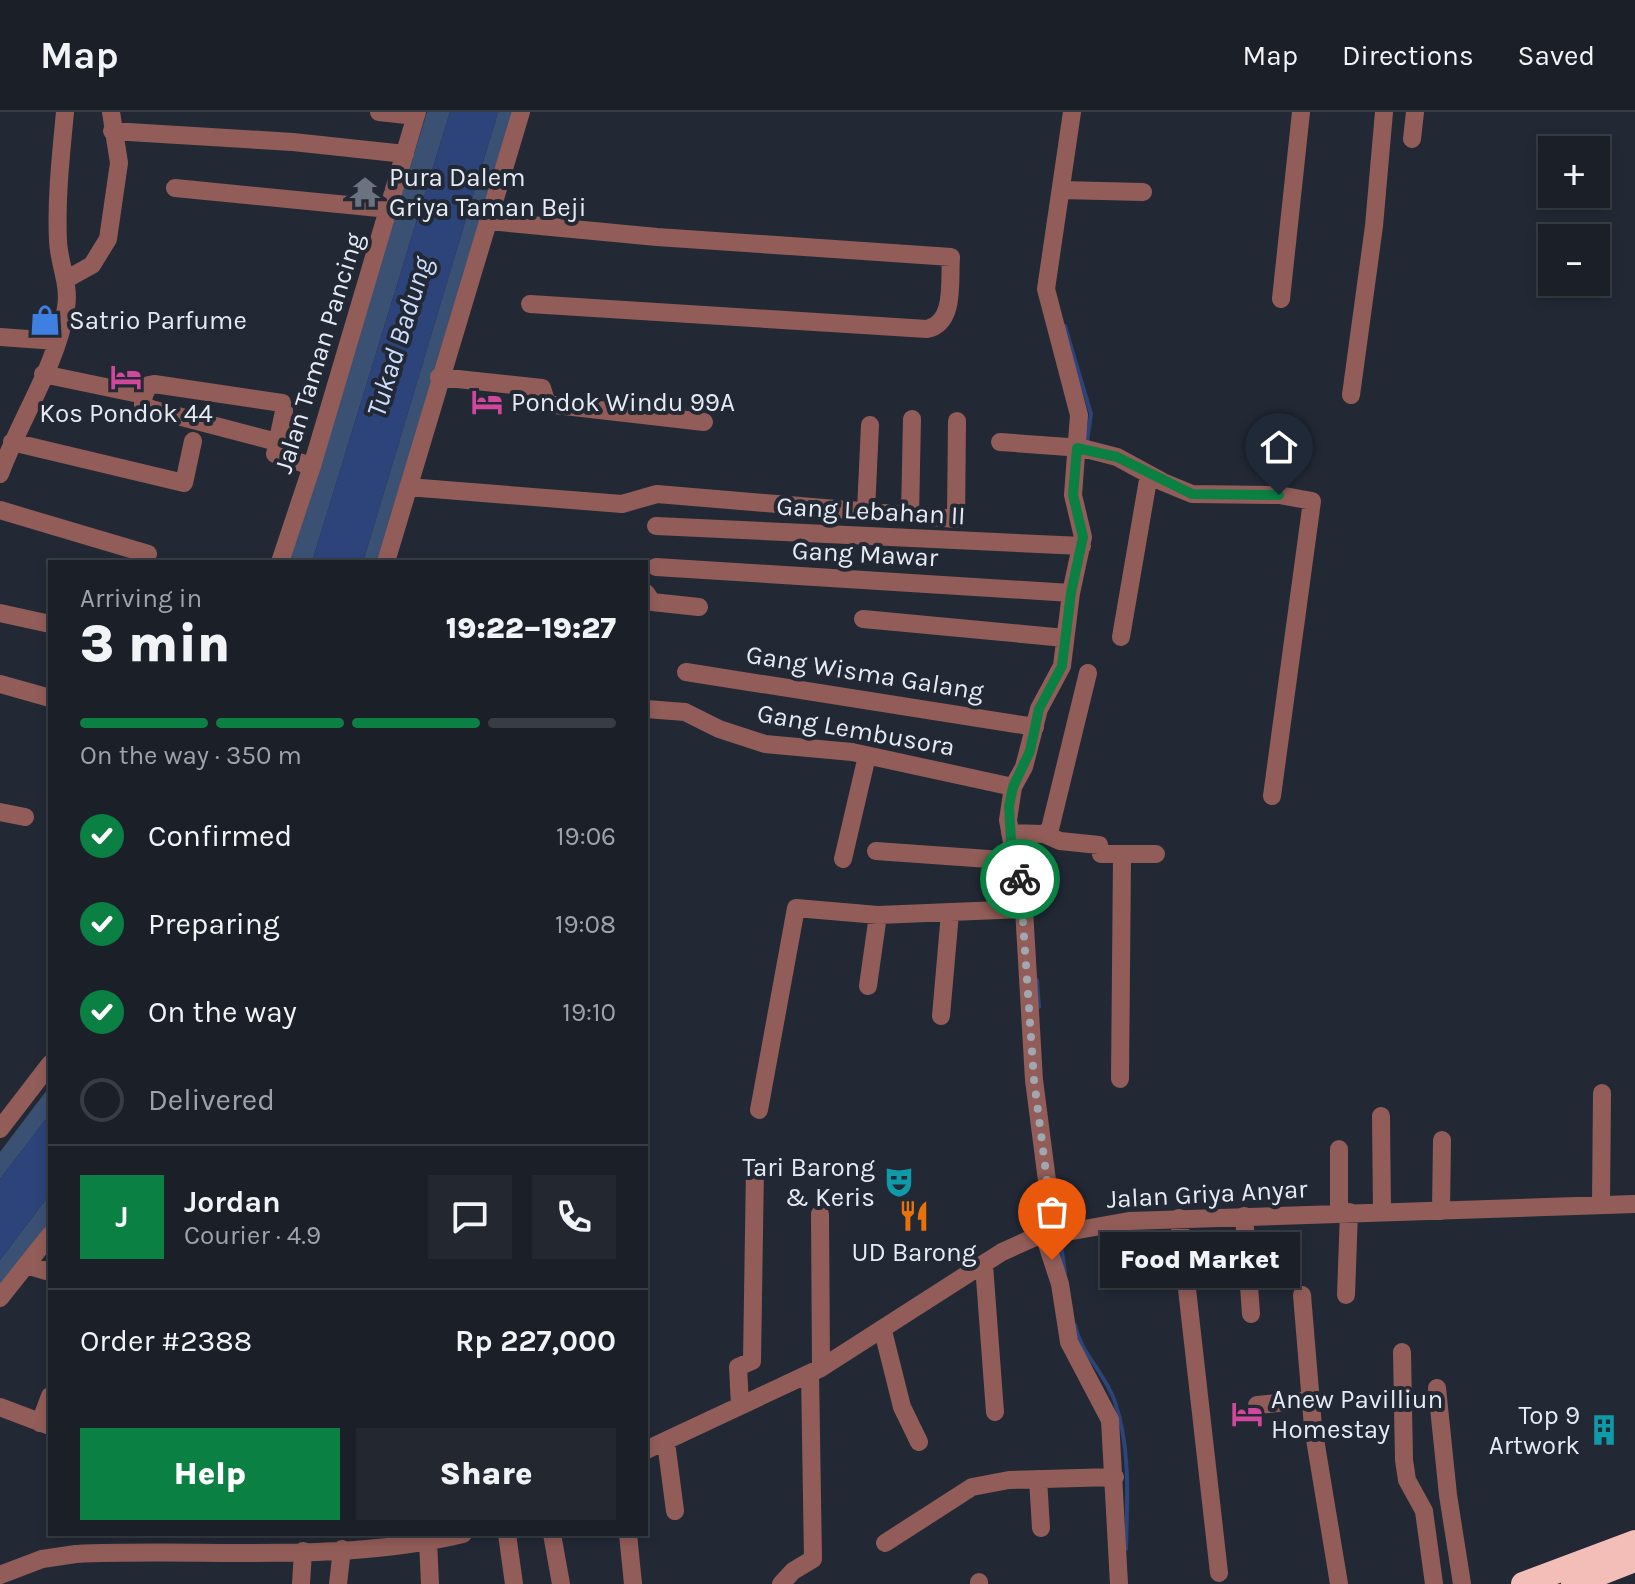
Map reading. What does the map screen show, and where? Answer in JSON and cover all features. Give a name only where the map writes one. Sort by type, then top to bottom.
[{"type":"highway","points":[[1523,1584],[1635,1542]]},
{"type":"highway","points":[[1573,1584],[1635,1560]]},
{"type":"street","points":[[0,474],[9,434],[43,374],[67,306],[57,228],[65,112]]},
{"type":"street","points":[[65,280],[92,265],[108,239],[119,163],[111,112]]},
{"type":"street","points":[[379,112],[417,114]]},
{"type":"street","points":[[387,560],[521,112]]},
{"type":"street","points":[[1072,112],[1067,190],[1046,289],[1074,393],[1084,449],[1073,495],[1083,528],[1082,546],[1071,593],[1062,666],[1039,709],[1024,767],[1013,787],[1010,833],[1024,909],[1034,1080],[1052,1234],[1069,1342],[1110,1420],[1119,1584]]},
{"type":"street","points":[[1281,299],[1301,112]]},
{"type":"street","points":[[1351,395],[1379,186],[1384,112]]},
{"type":"street","points":[[1412,139],[1415,112]]},
{"type":"street","name":"Jalan Taman Pancing","points":[[281,560],[417,114]]},
{"type":"street","points":[[112,131],[293,142],[405,154]]},
{"type":"street","points":[[175,188],[389,209]]},
{"type":"street","points":[[1067,190],[1143,192]]},
{"type":"street","points":[[488,221],[657,237],[951,257],[946,315],[939,324],[927,329],[530,304]]},
{"type":"street","points":[[0,337],[57,341]]},
{"type":"street","points":[[43,374],[144,395]]},
{"type":"street","points":[[439,377],[542,388],[547,404],[704,422]]},
{"type":"street","points":[[277,442],[147,407],[144,395],[151,383],[284,406],[277,442],[278,456],[305,464]]},
{"type":"street","points":[[198,422],[203,390]]},
{"type":"street","points":[[241,433],[247,398]]},
{"type":"street","points":[[910,515],[912,419]]},
{"type":"street","points":[[408,487],[622,504],[657,494],[956,519],[957,421]]},
{"type":"street","points":[[866,511],[870,425]]},
{"type":"street","points":[[9,434],[184,483],[193,441]]},
{"type":"street","points":[[1000,442],[1084,449],[1117,457],[1192,494],[1279,495],[1312,501],[1272,796]]},
{"type":"street","points":[[1121,637],[1149,474]]},
{"type":"street","points":[[0,510],[148,554]]},
{"type":"street","name":"Gang Lebahan II","points":[[656,526],[1082,546]]},
{"type":"street","name":"Gang Mawar","points":[[656,567],[1071,593]]},
{"type":"street","points":[[648,595],[657,604],[699,607]]},
{"type":"street","points":[[0,613],[48,624]]},
{"type":"street","points":[[863,619],[1065,638]]},
{"type":"street","name":"Gang Wisma Galang","points":[[686,672],[1035,727]]},
{"type":"street","points":[[1044,834],[1050,829],[1088,673]]},
{"type":"street","points":[[0,684],[48,697]]},
{"type":"street","name":"Gang Lembusora","points":[[648,709],[685,712],[719,729],[765,744],[867,756],[1013,787]]},
{"type":"street","points":[[843,859],[867,756]]},
{"type":"street","points":[[0,812],[25,817]]},
{"type":"street","points":[[1010,833],[1044,834],[1060,841],[1099,845],[1101,854],[1122,857],[1156,854]]},
{"type":"street","points":[[876,851],[1017,861]]},
{"type":"street","points":[[1120,1079],[1122,857]]},
{"type":"street","points":[[759,1110],[796,908],[878,915],[1024,909]]},
{"type":"street","points":[[941,1016],[950,913]]},
{"type":"street","points":[[868,986],[878,915]]},
{"type":"street","points":[[0,1129],[48,1067]]},
{"type":"street","points":[[1601,1204],[1602,1093]]},
{"type":"street","points":[[1381,1116],[1382,1211]]},
{"type":"street","points":[[1441,1211],[1442,1140]]},
{"type":"street","points":[[1339,1149],[1346,1295]]},
{"type":"street","points":[[740,1406],[738,1367],[752,1361],[755,1167]]},
{"type":"street","name":"Jalan Griya Anyar","points":[[648,1449],[815,1371],[1016,1245],[1052,1234],[1129,1221],[1179,1218],[1635,1204]]},
{"type":"street","points":[[781,1584],[793,1571],[813,1559],[820,1214]]},
{"type":"street","points":[[1244,1216],[1251,1314]]},
{"type":"street","points":[[1179,1218],[1219,1573]]},
{"type":"street","points":[[0,1298],[48,1239]]},
{"type":"street","points":[[26,1265],[48,1271]]},
{"type":"street","points":[[984,1265],[995,1412]]},
{"type":"street","points":[[1302,1295],[1311,1400],[1339,1584]]},
{"type":"street","points":[[883,1331],[902,1407],[919,1442]]},
{"type":"street","points":[[1402,1352],[1404,1460],[1407,1480],[1424,1511],[1434,1584]]},
{"type":"street","points":[[1437,1388],[1462,1584]]},
{"type":"street","points":[[1257,1405],[1311,1400]]},
{"type":"street","points":[[0,1407],[45,1425]]},
{"type":"street","points":[[666,1442],[675,1511]]},
{"type":"street","points":[[885,1543],[972,1487],[999,1480],[1115,1477]]},
{"type":"street","points":[[1038,1479],[1041,1528]]},
{"type":"street","points":[[507,1536],[514,1584]]},
{"type":"street","points":[[552,1536],[561,1584]]},
{"type":"street","points":[[628,1536],[633,1584]]},
{"type":"street","points":[[0,1575],[42,1559],[76,1554],[255,1542],[303,1551],[434,1538],[430,1584]]},
{"type":"street","points":[[338,1584],[342,1549]]},
{"type":"street","points":[[301,1584],[303,1551]]},
{"type":"shaded area","points":[[427,112],[450,112],[313,560],[289,560]]},
{"type":"shaded area","points":[[498,112],[514,112],[379,560],[364,560]]},
{"type":"shaded area","points":[[48,1089],[48,1117],[0,1179],[0,1152]]},
{"type":"shaded area","points":[[48,1197],[48,1226],[0,1286],[0,1260]]},
{"type":"water","name":"Tukad Badung","points":[[450,112],[498,112],[364,560],[313,560]]},
{"type":"water","points":[[48,1117],[48,1197],[0,1260],[0,1179]]},
{"type":"waterway","points":[[1065,326],[1091,414],[1087,442]]},
{"type":"waterway","points":[[1037,980],[1039,1007]]},
{"type":"waterway","points":[[1056,1207],[1059,1230]]},
{"type":"waterway","points":[[1060,1238],[1065,1273]]},
{"type":"waterway","points":[[1075,1325],[1083,1345],[1111,1392],[1120,1420],[1127,1475],[1126,1549]]},
{"type":"way so far","points":[[1020,879],[1034,1080],[1048,1175],[1044,1235],[1052,1260]]},
{"type":"place","name":"Pura Dalem Griya Taman Beji","points":[[365,192]]},
{"type":"place","name":"Satrio Parfume","points":[[45,320]]},
{"type":"place","name":"Kos Pondok 44","points":[[126,377]]},
{"type":"place","name":"Pondok Windu 99A","points":[[487,402]]},
{"type":"place","name":"Tari Barong & Keris","points":[[899,1182]]},
{"type":"place","name":"UD Barong","points":[[914,1216]]},
{"type":"place","name":"Food Market","points":[[1052,1260]]},
{"type":"place","name":"Anew Pavilliun Homestay","points":[[1247,1414]]},
{"type":"place","name":"Top 9 Artwork","points":[[1604,1430]]},
{"type":"route","points":[[1020,879],[1011,841],[1009,806],[1013,787],[1030,751],[1039,709],[1062,666],[1071,593],[1083,537],[1073,495],[1077,448],[1117,457],[1192,494],[1279,495]]}]
